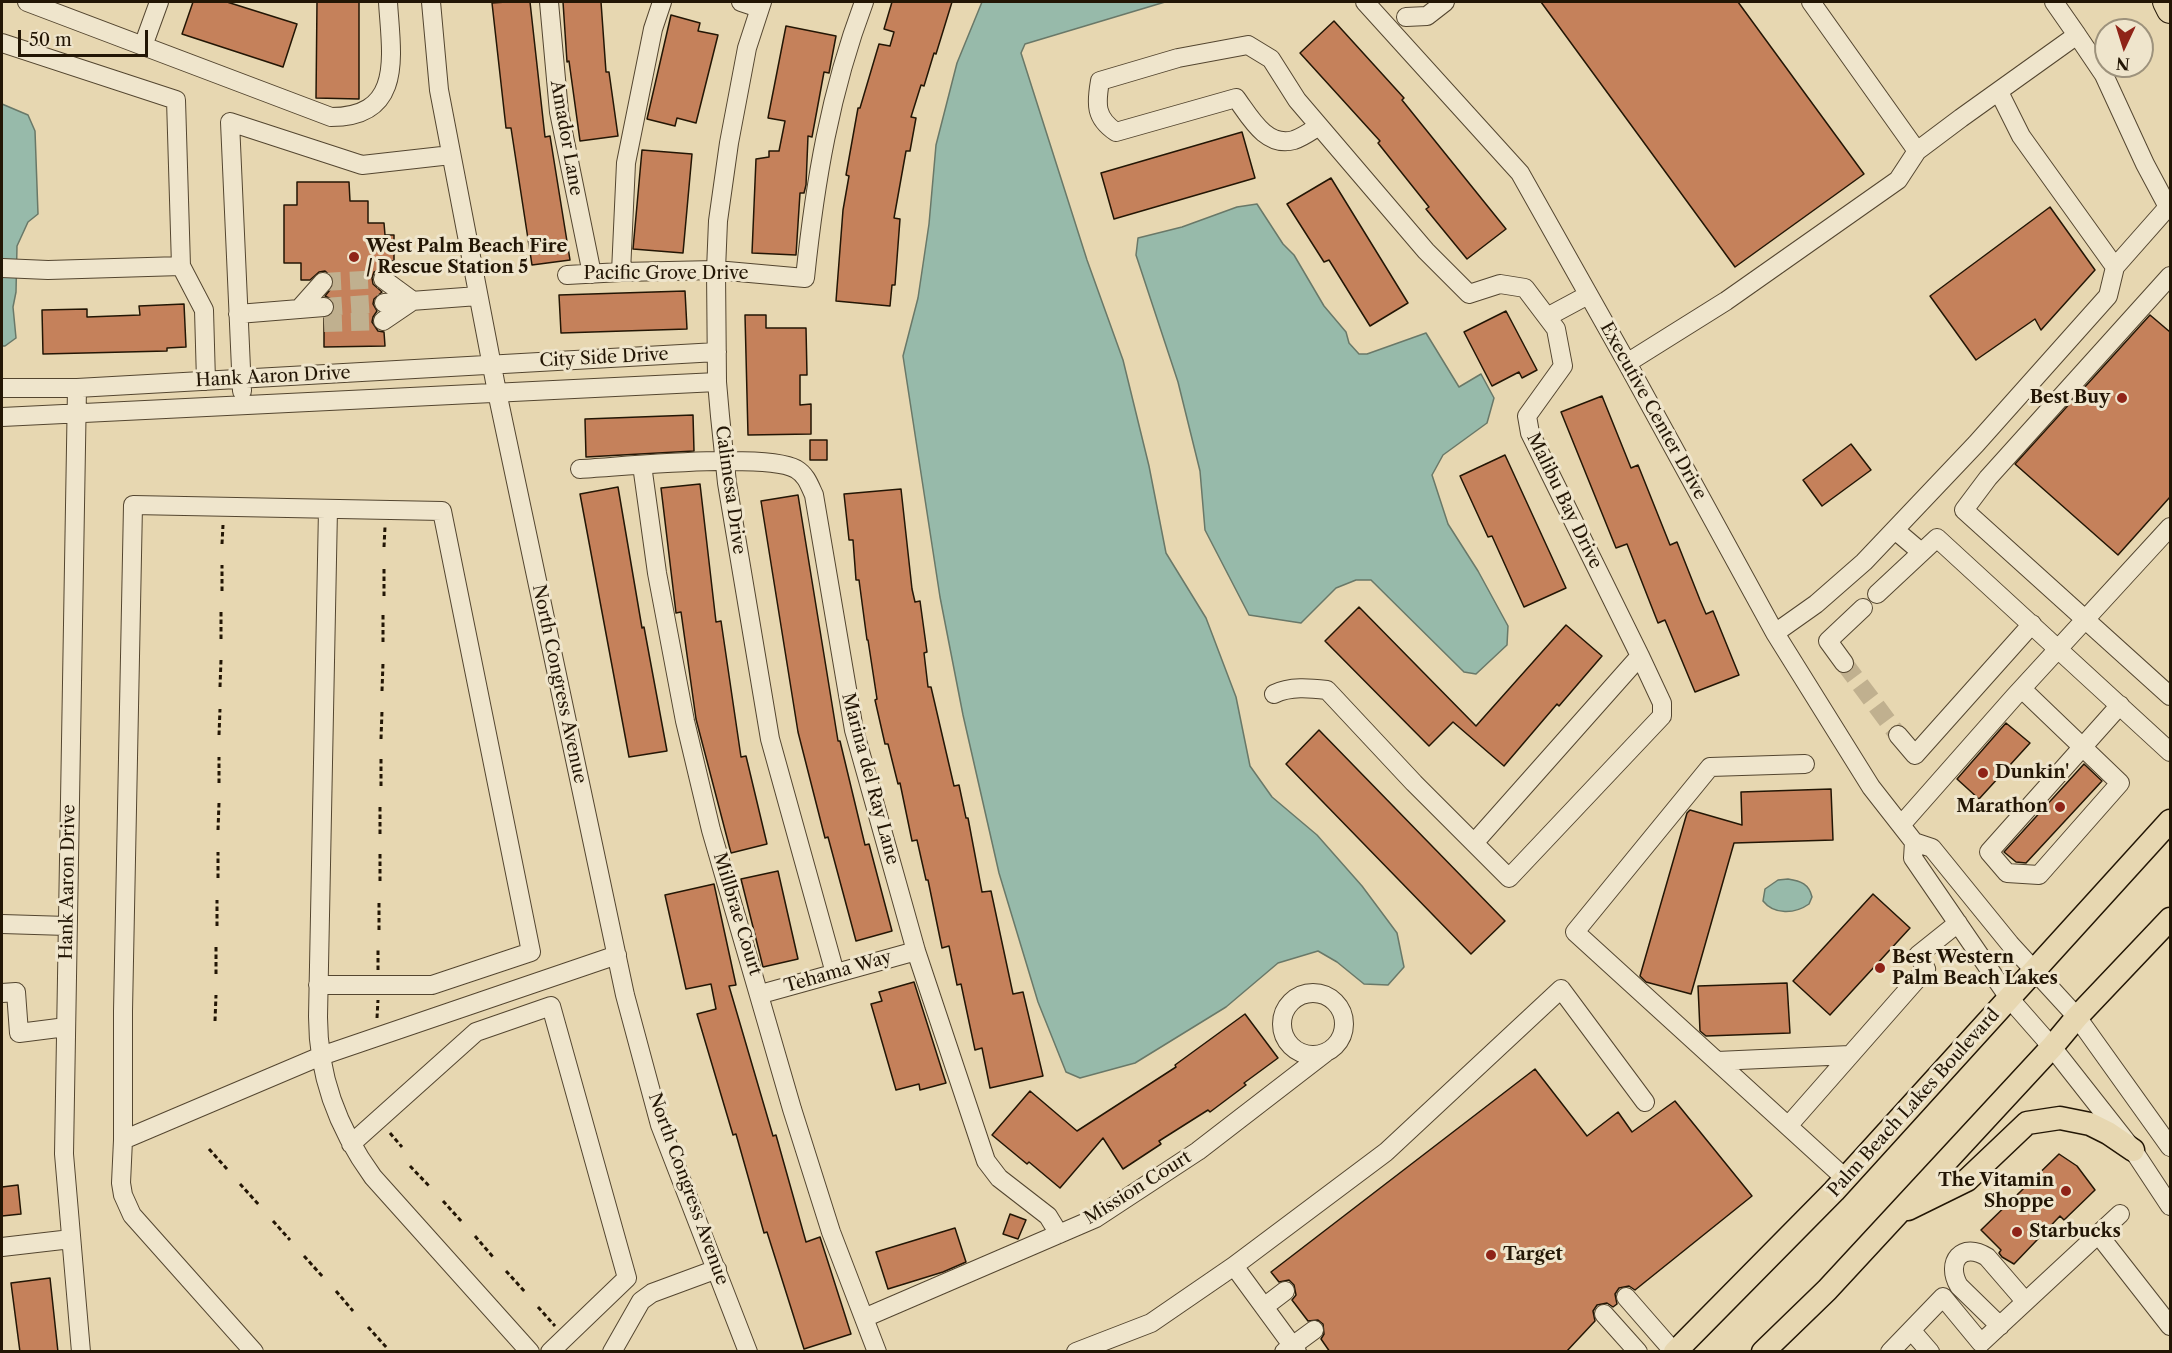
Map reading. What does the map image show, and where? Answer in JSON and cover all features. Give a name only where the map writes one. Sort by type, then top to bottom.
[{"type":"highway","points":[[2166,2],[2170,10]]},
{"type":"main road","name":"Palm Beach Lakes Boulevard","points":[[1675,1352],[1742,1287],[1846,1179],[2170,821]]},
{"type":"main road","points":[[1763,1352],[1827,1290],[2052,1047],[2076,1017],[2170,919]]},
{"type":"main road","points":[[1896,1215],[1967,1180],[2027,1123],[2060,1118],[2090,1124],[2133,1150]]},
{"type":"street","points":[[27,2],[331,117],[346,117],[362,112],[375,104],[384,92],[390,77],[392,62],[388,2]]},
{"type":"street","points":[[143,46],[159,2]]},
{"type":"street","name":"North Congress Avenue","points":[[430,2],[439,90],[478,296],[617,955],[660,1125],[748,1352]]},
{"type":"street","name":"Amador Lane","points":[[549,2],[559,112],[592,274]]},
{"type":"street","points":[[621,272],[626,163],[653,29],[662,2]]},
{"type":"street","points":[[741,2],[760,5]]},
{"type":"street","name":"Pacific Grove Drive","points":[[567,275],[716,270],[805,278],[812,205],[828,118],[849,41],[864,2]]},
{"type":"street","name":"Executive Center Drive","points":[[1365,2],[1520,173],[1775,633],[1871,787],[1914,842],[1932,848],[2033,971],[2076,1017],[2170,1148]]},
{"type":"street","points":[[1391,30],[1407,9],[1427,16],[1445,2]]},
{"type":"street","points":[[1811,2],[1917,151]]},
{"type":"street","points":[[1775,633],[1816,604],[1864,562],[1976,444],[2108,296],[2115,267],[2168,207],[2145,164],[2104,75],[2054,2]]},
{"type":"street","name":"Calimesa Drive","points":[[760,5],[747,48],[729,143],[718,221],[717,382],[725,462],[770,739],[835,972]]},
{"type":"street","points":[[1627,363],[1726,301],[1898,180],[1917,151],[2077,35]]},
{"type":"street","points":[[2,42],[176,100],[182,266],[204,310],[206,381]]},
{"type":"street","name":"Malibu Bay Drive","points":[[1274,694],[1283,689],[1327,690],[1509,878],[1662,716],[1662,704],[1640,656],[1530,433],[1527,416],[1563,366],[1556,329],[1525,288],[1500,284],[1469,294],[1426,251],[1297,100],[1271,59],[1248,45],[1178,58],[1100,81],[1098,96],[1100,115],[1104,124],[1116,132],[1236,98],[1257,127],[1271,140],[1284,142],[1296,140],[1319,126]]},
{"type":"street","points":[[1999,92],[2021,136],[2115,267]]},
{"type":"street","points":[[242,405],[230,122],[362,165],[451,155]]},
{"type":"street","points":[[2,268],[39,270],[182,266]]},
{"type":"street","points":[[2170,276],[1988,478],[1964,510],[2170,696]]},
{"type":"street","points":[[384,299],[413,301],[478,296]]},
{"type":"street","points":[[1547,317],[1588,296]]},
{"type":"street","points":[[238,314],[299,309],[324,302],[299,309]]},
{"type":"street","name":"City Side Drive","points":[[492,364],[717,352]]},
{"type":"street","points":[[670,354],[671,384]]},
{"type":"street","points":[[596,359],[599,388]]},
{"type":"street","name":"Hank Aaron Drive","points":[[81,1352],[64,1154],[77,388],[492,364]]},
{"type":"street","name":"City Side Drive","points":[[497,392],[717,382]]},
{"type":"street","points":[[2,388],[77,388]]},
{"type":"street","points":[[23,415],[24,388]]},
{"type":"street","name":"Hank Aaron Drive","points":[[77,412],[497,392]]},
{"type":"street","points":[[2,417],[77,412]]},
{"type":"street","name":"Marina del Ray Lane","points":[[580,470],[725,462],[775,463],[794,468],[805,476],[814,495],[854,730],[916,951],[986,1161],[999,1178],[1048,1216],[1059,1234]]},
{"type":"street","name":"Millbrae Court","points":[[642,465],[657,573],[685,721],[711,830],[792,1109],[828,1221],[877,1352]]},
{"type":"street","points":[[254,1352],[132,1215],[123,1195],[123,1011],[133,506],[442,511],[531,952],[432,985],[318,985]]},
{"type":"street","points":[[328,509],[318,985],[318,1033],[328,1093],[351,1144],[373,1177],[530,1352]]},
{"type":"street","points":[[1901,825],[2170,527]]},
{"type":"street","points":[[1896,530],[1921,552]]},
{"type":"street","points":[[1877,594],[1937,538],[2170,752]]},
{"type":"street","points":[[1844,663],[1828,640],[1863,608]]},
{"type":"street","points":[[1898,735],[1915,755],[2032,624]]},
{"type":"street","points":[[1474,843],[1640,656]]},
{"type":"street","points":[[2022,689],[2083,747],[2121,783],[2039,875],[2007,873],[1989,852],[2083,747],[2120,705]]},
{"type":"street","points":[[1805,765],[1710,767],[1575,932],[1846,1179]]},
{"type":"street","name":"Executive Center Drive","points":[[1914,842],[1913,858],[2009,998],[2052,1047],[2133,1150],[2170,1206]]},
{"type":"street","points":[[1788,1126],[1926,969],[1918,955],[1958,923]]},
{"type":"street","points":[[2,924],[67,926]]},
{"type":"street","name":"Tehama Way","points":[[760,994],[916,951]]},
{"type":"street","points":[[123,1140],[321,1056],[617,955]]},
{"type":"street","points":[[1076,1352],[1151,1323],[1233,1266],[1386,1152],[1562,989],[1645,1102]]},
{"type":"street","points":[[2,993],[16,992],[19,1034],[66,1027]]},
{"type":"street","points":[[351,1144],[476,1032],[551,1006],[627,1278],[550,1352]]},
{"type":"street","name":"Mission Court","points":[[864,1318],[1096,1218],[1197,1151],[1325,1053]]},
{"type":"street","points":[[1717,1061],[1850,1055]]},
{"type":"street","points":[[1890,1352],[1943,1297],[1981,1343],[2120,1214]]},
{"type":"street","points":[[2098,1234],[2170,1326]]},
{"type":"street","points":[[2,1247],[71,1239]]},
{"type":"street","points":[[2000,1326],[1959,1286],[1954,1278],[1955,1261],[1961,1254],[1971,1250],[1987,1257],[2025,1301]]},
{"type":"street","points":[[1233,1266],[1264,1307],[1291,1349],[1314,1330]]},
{"type":"street","points":[[612,1352],[641,1301],[652,1293],[717,1269]]},
{"type":"street","points":[[1264,1307],[1285,1291]]},
{"type":"street","points":[[1626,1297],[1675,1352]]},
{"type":"street","points":[[1604,1314],[1638,1352]]},
{"type":"street","points":[[1911,1330],[1930,1352]]},
{"type":"path","points":[[222,565],[222,591]]},
{"type":"path","points":[[384,567],[384,596]]},
{"type":"path","points":[[221,612],[221,639]]},
{"type":"path","points":[[383,614],[383,642]]},
{"type":"path","points":[[220,660],[220,687]]},
{"type":"path","points":[[382,691],[383,663]]},
{"type":"path","points":[[219,735],[220,709]]},
{"type":"path","points":[[381,739],[382,711]]},
{"type":"path","points":[[219,757],[219,783]]},
{"type":"path","points":[[381,758],[381,786]]},
{"type":"path","points":[[218,830],[219,803]]},
{"type":"path","points":[[380,805],[380,834]]},
{"type":"path","points":[[218,852],[218,878]]},
{"type":"path","points":[[380,853],[380,881]]},
{"type":"path","points":[[217,900],[217,926]]},
{"type":"path","points":[[379,901],[379,930]]},
{"type":"path","points":[[216,946],[216,974]]},
{"type":"path","points":[[378,949],[378,977]]},
{"type":"path","points":[[215,1021],[216,995]]},
{"type":"path","points":[[377,1025],[378,997]]},
{"type":"path","points":[[384,1126],[402,1147]]},
{"type":"path","points":[[208,1149],[227,1169]]},
{"type":"path","points":[[410,1166],[430,1187]]},
{"type":"path","points":[[240,1184],[260,1206]]},
{"type":"path","points":[[443,1201],[462,1222]]},
{"type":"path","points":[[273,1221],[290,1240]]},
{"type":"path","points":[[475,1236],[493,1257]]},
{"type":"path","points":[[304,1256],[324,1278]]},
{"type":"path","points":[[506,1271],[526,1293]]},
{"type":"path","points":[[336,1292],[353,1311]]},
{"type":"path","points":[[538,1307],[558,1329]]},
{"type":"path","points":[[368,1327],[387,1348]]},
{"type":"shaded area","points":[[982,2],[1165,2],[1025,44],[1021,53],[1087,260],[1123,360],[1149,466],[1166,553],[1206,618],[1236,697],[1250,766],[1272,797],[1317,835],[1362,886],[1397,933],[1404,967],[1388,985],[1364,984],[1337,962],[1318,951],[1278,963],[1226,1007],[1135,1063],[1080,1078],[1066,1072],[1038,1002],[999,873],[963,715],[940,597],[903,356],[918,298],[929,224],[936,145],[957,63]]},
{"type":"shaded area","points":[[2,104],[28,115],[35,131],[38,214],[28,222],[17,246],[16,292],[13,307],[16,338],[5,346],[2,346]]},
{"type":"shaded area","points":[[1257,204],[1283,244],[1294,255],[1324,306],[1346,332],[1349,343],[1359,354],[1367,354],[1426,333],[1459,387],[1481,374],[1494,398],[1487,423],[1443,455],[1432,475],[1448,524],[1478,571],[1508,626],[1507,645],[1476,674],[1464,672],[1371,580],[1356,580],[1336,588],[1301,623],[1249,615],[1205,530],[1200,471],[1178,382],[1136,255],[1138,238],[1182,227],[1237,207]]},
{"type":"shaded area","points":[[1788,879],[1807,886],[1812,897],[1809,904],[1797,910],[1785,912],[1768,906],[1763,901],[1765,889],[1778,880]]},
{"type":"building","points":[[193,2],[227,2],[297,24],[283,67],[182,34]]},
{"type":"building","points":[[317,2],[359,2],[359,99],[316,98]]},
{"type":"building","points":[[530,2],[545,137],[550,136],[570,260],[532,265],[511,128],[506,128],[492,3]]},
{"type":"building","points":[[563,2],[601,2],[606,72],[609,72],[618,136],[580,141],[569,61],[567,62]]},
{"type":"building","points":[[892,2],[952,2],[936,54],[934,53],[924,86],[921,85],[911,117],[916,118],[910,151],[906,151],[894,218],[900,219],[895,285],[892,285],[890,306],[836,301],[843,210],[849,176],[846,175],[858,108],[860,108],[879,44],[890,46],[894,32],[884,29]]},
{"type":"building","points":[[1541,2],[1738,2],[1864,174],[1735,267]]},
{"type":"building","points":[[671,15],[700,23],[698,31],[718,35],[696,123],[677,118],[675,126],[647,119]]},
{"type":"building","points":[[1334,21],[1404,98],[1402,100],[1506,229],[1467,259],[1426,209],[1429,207],[1378,143],[1380,141],[1300,53]]},
{"type":"building","points":[[786,26],[836,36],[829,73],[824,72],[812,137],[808,136],[806,185],[804,193],[800,193],[796,255],[752,253],[756,159],[769,157],[769,151],[779,151],[785,121],[768,118]]},
{"type":"building","points":[[1242,132],[1255,178],[1114,219],[1101,173]]},
{"type":"building","points":[[642,150],[692,154],[683,253],[633,249]]},
{"type":"building","points":[[1331,178],[1408,303],[1370,326],[1329,260],[1324,262],[1287,204]]},
{"type":"building","points":[[297,182],[349,182],[350,201],[368,201],[368,223],[384,223],[385,235],[394,235],[394,261],[384,261],[384,268],[374,272],[372,278],[373,284],[382,292],[374,299],[373,304],[377,311],[372,322],[378,331],[384,332],[385,346],[324,347],[324,318],[331,316],[335,307],[333,300],[325,296],[334,285],[333,278],[325,271],[319,272],[310,280],[301,280],[301,263],[284,263],[284,205],[297,205]]},
{"type":"building","points":[[2050,207],[2095,270],[2041,330],[2035,319],[1976,360],[1930,296]]},
{"type":"building","points":[[685,291],[687,329],[561,333],[559,295]]},
{"type":"building","points":[[184,304],[186,347],[167,348],[167,351],[43,354],[42,310],[87,309],[87,317],[140,315],[139,306]]},
{"type":"building","points":[[1506,311],[1537,370],[1522,378],[1519,372],[1492,386],[1464,332]]},
{"type":"building","points":[[745,315],[766,315],[766,328],[806,328],[807,375],[800,375],[800,405],[811,404],[811,434],[748,435]]},
{"type":"building","name":"Best Buy","points":[[2150,315],[2170,332],[2170,497],[2118,555],[2015,464]]},
{"type":"building","points":[[1602,396],[1631,468],[1638,465],[1670,545],[1677,542],[1706,614],[1713,611],[1739,675],[1695,692],[1665,620],[1658,623],[1627,544],[1616,548],[1561,412]]},
{"type":"building","points":[[693,415],[694,451],[586,457],[585,419]]},
{"type":"building","points":[[810,440],[827,440],[827,460],[810,460]]},
{"type":"building","points":[[1851,444],[1871,470],[1822,506],[1803,480]]},
{"type":"building","points":[[1505,455],[1566,588],[1524,607],[1492,536],[1488,537],[1460,476]]},
{"type":"building","points":[[700,484],[716,622],[721,621],[741,757],[746,756],[767,844],[731,853],[696,719],[681,612],[676,613],[661,488]]},
{"type":"building","points":[[618,487],[642,628],[644,627],[667,751],[629,757],[580,494]]},
{"type":"building","points":[[901,489],[912,589],[915,602],[920,601],[927,652],[924,653],[928,687],[931,687],[954,786],[959,785],[966,818],[968,818],[982,892],[991,891],[1013,994],[1023,992],[1043,1076],[990,1088],[982,1048],[975,1050],[961,984],[957,985],[949,946],[942,948],[917,840],[912,841],[900,783],[898,784],[888,744],[885,744],[875,700],[877,699],[859,580],[856,580],[853,540],[849,540],[844,494]]},
{"type":"building","points":[[798,495],[838,741],[840,741],[865,845],[869,844],[892,931],[856,941],[828,837],[825,838],[798,732],[761,501]]},
{"type":"building","points":[[1359,607],[1476,726],[1566,625],[1602,656],[1504,766],[1453,722],[1429,746],[1325,641]]},
{"type":"building","points":[[2006,723],[2030,743],[1979,799],[1957,779]]},
{"type":"building","points":[[1319,730],[1505,921],[1471,954],[1286,764]]},
{"type":"building","points":[[2084,764],[2102,781],[2026,863],[2016,862],[2004,852]]},
{"type":"building","points":[[1831,789],[1833,840],[1734,843],[1691,994],[1646,982],[1640,976],[1687,813],[1690,810],[1742,825],[1741,792]]},
{"type":"building","points":[[778,871],[798,959],[763,967],[741,879]]},
{"type":"building","points":[[714,884],[736,985],[729,986],[773,1136],[776,1135],[806,1242],[820,1237],[851,1334],[804,1349],[767,1232],[764,1233],[736,1134],[733,1135],[697,1014],[716,1009],[711,984],[686,989],[665,895]]},
{"type":"building","points":[[1873,894],[1910,928],[1830,1015],[1793,981]]},
{"type":"building","points":[[914,982],[946,1083],[920,1090],[919,1084],[896,1090],[871,1004],[882,1001],[879,992]]},
{"type":"building","points":[[1787,983],[1790,1033],[1706,1036],[1700,1031],[1698,986]]},
{"type":"building","points":[[1245,1014],[1278,1058],[1210,1112],[1208,1110],[1159,1141],[1161,1144],[1123,1169],[1103,1138],[1060,1188],[992,1135],[1030,1091],[1077,1131],[1176,1067],[1175,1065]]},
{"type":"building","points":[[1535,1069],[1587,1136],[1618,1112],[1632,1132],[1675,1101],[1752,1196],[1635,1290],[1629,1286],[1619,1288],[1615,1294],[1617,1304],[1613,1307],[1607,1303],[1597,1305],[1593,1311],[1595,1321],[1566,1352],[1330,1352],[1321,1339],[1324,1334],[1323,1324],[1318,1320],[1308,1321],[1292,1300],[1296,1295],[1294,1285],[1289,1280],[1279,1282],[1271,1272]]},
{"type":"building","points":[[2059,1154],[2077,1166],[2095,1190],[2064,1220],[2060,1216],[2014,1264],[2002,1257],[1999,1253],[2001,1250],[1981,1230]]},
{"type":"building","points":[[18,1185],[21,1214],[2,1216],[2,1187]]},
{"type":"building","points":[[1010,1214],[1026,1220],[1018,1239],[1003,1234]]},
{"type":"building","points":[[955,1228],[966,1262],[943,1272],[888,1289],[876,1252]]},
{"type":"building","points":[[50,1278],[58,1352],[20,1352],[11,1283]]},
{"type":"tunnel","points":[[323,282],[383,279]]},
{"type":"tunnel","points":[[324,307],[384,303]]},
{"type":"tunnel","points":[[324,323],[383,321]]},
{"type":"tunnel","points":[[1844,663],[1898,735]]},
{"type":"place","name":"West Palm Beach Fire / Rescue Station 5","points":[[354,257]]},
{"type":"place","name":"Best Buy","points":[[2122,398]]},
{"type":"place","name":"Dunkin'","points":[[1983,773]]},
{"type":"place","name":"Marathon","points":[[2060,807]]},
{"type":"place","name":"Best Western Palm Beach Lakes","points":[[1880,968]]},
{"type":"place","name":"The Vitamin Shoppe","points":[[2066,1191]]},
{"type":"place","name":"Starbucks","points":[[2017,1232]]},
{"type":"place","name":"Target","points":[[1491,1255]]}]
